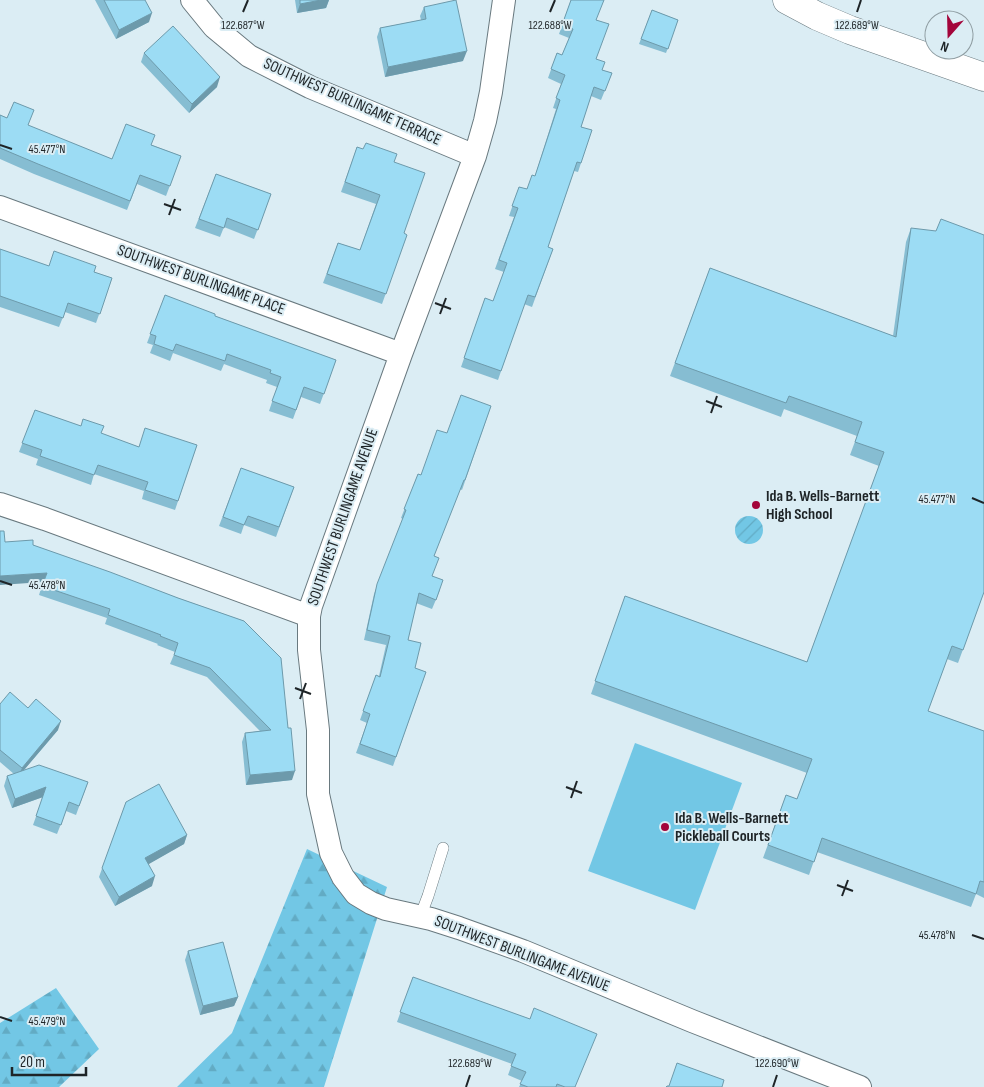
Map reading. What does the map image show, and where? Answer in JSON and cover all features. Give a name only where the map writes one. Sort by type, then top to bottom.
[{"type":"street","name":"SOUTHWEST BURLINGAME TERRACE","points":[[192,0],[214,27],[249,56],[310,87],[475,156]]},
{"type":"street","name":"SOUTHWEST BURLINGAME AVENUE","points":[[504,0],[491,92],[475,156],[318,582],[311,606],[309,650],[318,730],[318,794],[331,853],[342,877],[356,894],[371,903],[386,909],[431,919],[523,951],[692,1021],[860,1087]]},
{"type":"street","points":[[787,0],[817,16],[850,30],[984,77]]},
{"type":"street","name":"SOUTHWEST BURLINGAME PLACE","points":[[0,207],[402,354]]},
{"type":"street","points":[[0,504],[310,616]]},
{"type":"lane","points":[[420,917],[443,848]]},
{"type":"green space","points":[[749,516],[759,520],[763,530],[759,540],[749,544],[739,540],[735,530],[739,520]]},
{"type":"green space","name":"Ida B. Wells-Barnett Pickleball Courts","points":[[635,743],[742,783],[695,910],[588,871]]},
{"type":"green space","points":[[307,849],[387,887],[324,1087],[177,1087],[232,1033]]},
{"type":"green space","points":[[56,988],[99,1049],[59,1087],[0,1087],[0,1023]]},
{"type":"building","points":[[104,0],[145,0],[152,13],[119,30]]},
{"type":"building","points":[[300,0],[321,0],[300,4]]},
{"type":"building","points":[[456,0],[467,51],[388,67],[380,28],[426,19],[424,7]]},
{"type":"building","points":[[571,0],[604,0],[596,20],[609,24],[596,59],[605,62],[602,70],[612,73],[605,91],[594,87],[581,127],[592,130],[581,163],[577,162],[548,247],[553,249],[535,297],[528,295],[501,371],[464,358],[485,298],[493,301],[507,263],[499,260],[518,208],[512,206],[519,187],[527,189],[532,175],[535,176],[560,100],[556,98],[565,75],[551,69],[557,53],[562,55],[573,29],[562,25]]},
{"type":"building","points":[[652,10],[678,20],[668,49],[641,39]]},
{"type":"building","points":[[173,26],[220,77],[192,104],[144,53]]},
{"type":"building","points":[[14,102],[34,110],[28,125],[112,159],[126,124],[155,135],[151,145],[181,156],[170,186],[140,175],[130,201],[0,148],[0,115],[7,118]]},
{"type":"building","points":[[366,143],[397,154],[394,162],[425,173],[404,233],[407,235],[386,294],[327,274],[338,243],[360,250],[380,195],[345,182],[357,147],[363,149]]},
{"type":"building","points":[[216,174],[271,194],[258,230],[227,218],[224,228],[199,219]]},
{"type":"building","points":[[941,219],[984,235],[984,592],[963,650],[952,646],[928,711],[984,731],[984,882],[980,881],[976,894],[822,838],[814,862],[768,845],[786,795],[797,799],[812,759],[595,681],[625,596],[807,662],[884,452],[855,442],[862,422],[789,396],[786,403],[675,363],[710,268],[896,337],[911,228],[936,231]]},
{"type":"building","points":[[0,249],[49,266],[54,251],[96,266],[94,272],[112,278],[100,314],[68,303],[63,318],[0,296]]},
{"type":"building","points":[[165,295],[215,314],[215,316],[336,360],[324,394],[304,387],[296,410],[272,401],[281,377],[270,373],[271,370],[227,354],[225,361],[176,344],[173,351],[154,344],[156,336],[150,334]]},
{"type":"building","points":[[461,395],[491,406],[465,480],[434,556],[439,558],[432,576],[443,580],[436,600],[419,593],[408,640],[421,643],[415,668],[426,672],[396,757],[360,744],[370,714],[363,711],[376,675],[380,677],[390,636],[367,630],[377,584],[418,474],[421,475],[437,430],[447,433]]},
{"type":"building","points":[[35,410],[81,426],[83,419],[104,426],[101,433],[139,447],[145,428],[197,445],[178,501],[145,490],[148,482],[98,465],[94,475],[40,456],[42,450],[22,443]]},
{"type":"building","points":[[241,468],[294,487],[279,527],[248,516],[244,525],[223,517]]},
{"type":"building","points":[[0,531],[4,531],[5,542],[33,540],[33,545],[244,621],[281,658],[288,728],[291,728],[295,771],[250,775],[245,733],[271,730],[210,668],[174,655],[178,643],[108,615],[110,609],[42,586],[47,573],[0,576]]},
{"type":"building","points":[[10,692],[28,708],[36,699],[61,721],[22,768],[0,750],[0,704]]},
{"type":"building","points":[[39,765],[88,782],[79,806],[69,802],[61,825],[36,816],[46,787],[15,799],[7,776]]},
{"type":"building","points":[[159,784],[187,835],[145,858],[155,876],[119,897],[102,868],[126,802]]},
{"type":"building","points":[[223,942],[238,997],[203,1006],[188,951]]},
{"type":"building","points":[[413,977],[530,1019],[534,1008],[597,1034],[575,1087],[565,1087],[557,1084],[556,1087],[528,1087],[520,1084],[526,1072],[511,1066],[516,1054],[400,1012]]},
{"type":"building","points":[[677,1063],[724,1080],[722,1087],[666,1087],[669,1086]]},
{"type":"place","name":"Ida B. Wells-Barnett High School","points":[[756,505]]},
{"type":"place","name":"Ida B. Wells-Barnett Pickleball Courts","points":[[665,827]]}]
